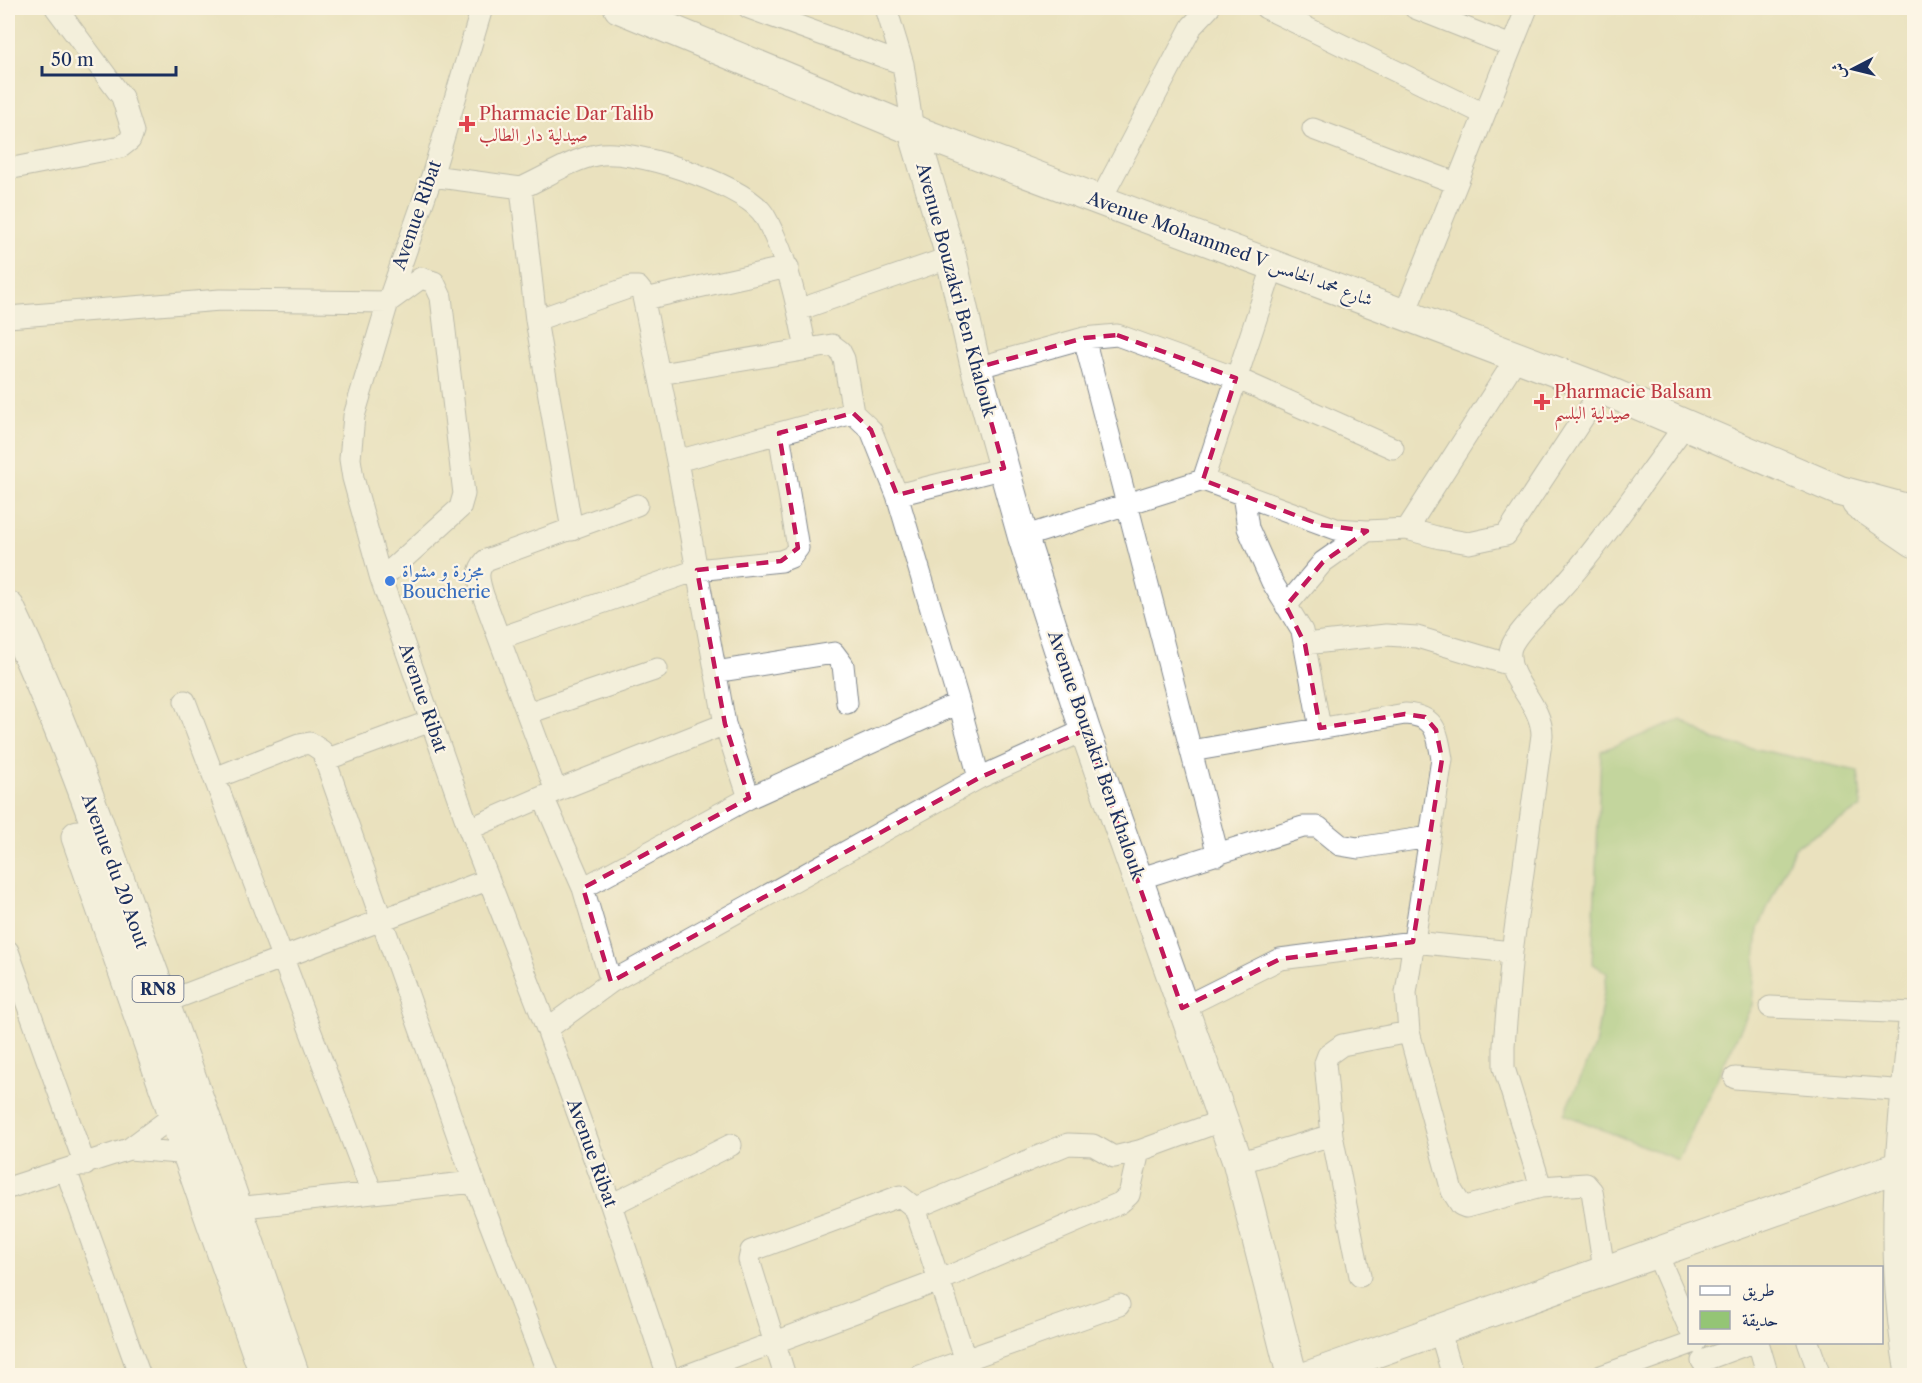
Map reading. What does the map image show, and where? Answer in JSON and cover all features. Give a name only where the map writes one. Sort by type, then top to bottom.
[{"type":"main road","name":"Avenue du 20 Aout","points":[[8,608],[46,690],[163,1003],[293,1376]]},
{"type":"main road","name":"Avenue du 20 Aout","points":[[8,657],[35,714],[267,1376]]},
{"type":"street","points":[[8,169],[121,147],[130,140],[134,132],[122,98],[57,8]]},
{"type":"street","name":"Avenue Ribat","points":[[482,8],[432,176],[388,302],[354,416],[350,459],[353,478],[381,579],[487,880],[547,1029],[612,1204],[668,1376]]},
{"type":"street","name":"Avenue Mohammed V شارع محمد الخامس","points":[[620,8],[913,130],[1602,388],[1840,491]]},
{"type":"street","points":[[749,8],[903,64]]},
{"type":"street","points":[[886,8],[903,64],[913,130]]},
{"type":"street","points":[[1100,201],[1192,26],[1209,8]]},
{"type":"street","points":[[1266,8],[1484,114]]},
{"type":"street","points":[[1415,8],[1511,46]]},
{"type":"street","points":[[1405,313],[1527,8]]},
{"type":"street","points":[[1313,129],[1456,183]]},
{"type":"street","name":"Avenue Bouzakri Ben Khalouk","points":[[913,130],[951,257],[976,368],[1023,537],[1085,730],[1221,1121],[1238,1163],[1292,1376]]},
{"type":"street","points":[[432,176],[521,188],[594,155],[610,153],[634,155],[726,186],[747,196],[763,213],[788,267],[806,349]]},
{"type":"street","points":[[521,188],[536,320],[572,530]]},
{"type":"street","points":[[798,310],[951,257]]},
{"type":"street","points":[[1203,480],[1274,264]]},
{"type":"street","points":[[645,299],[788,267]]},
{"type":"street","points":[[8,317],[220,300],[388,302],[421,279],[434,282],[440,290],[464,494],[460,508],[381,579]]},
{"type":"street","points":[[536,320],[631,287],[638,287],[645,299],[725,724],[749,798]]},
{"type":"street","points":[[976,368],[1084,338],[1117,335],[1236,378],[1393,448]]},
{"type":"street","points":[[1084,338],[1218,855]]},
{"type":"street","points":[[660,374],[832,345],[840,351],[844,358],[853,412],[870,430],[897,495],[979,778]]},
{"type":"street","points":[[1407,528],[1517,357]]},
{"type":"street","points":[[1023,537],[1128,506],[1203,480],[1336,529],[1367,531],[1407,528],[1456,542],[1503,537],[1602,388]]},
{"type":"street","points":[[677,461],[853,412]]},
{"type":"street","points":[[1540,1187],[1504,1068],[1512,952],[1542,735],[1542,721],[1511,665],[1510,649],[1570,579],[1686,424]]},
{"type":"street","points":[[500,638],[697,570],[781,561],[791,556],[798,548],[779,434]]},
{"type":"street","points":[[897,495],[1004,468]]},
{"type":"street","points":[[1840,491],[1914,511]]},
{"type":"street","points":[[1840,491],[1914,543]]},
{"type":"street","points":[[1243,494],[1248,528],[1286,606],[1302,631],[1320,728]]},
{"type":"street","points":[[610,982],[583,888],[550,794],[528,713],[483,595],[478,576],[479,568],[486,560],[637,505]]},
{"type":"street","points":[[1286,606],[1323,562],[1367,531]]},
{"type":"street","points":[[1305,644],[1386,634],[1417,637],[1511,665]]},
{"type":"street","points":[[716,672],[834,653],[843,665],[848,703]]},
{"type":"street","points":[[528,713],[657,669]]},
{"type":"street","points":[[185,701],[372,1193]]},
{"type":"street","points":[[583,888],[749,798],[959,703]]},
{"type":"street","points":[[1191,751],[1405,714],[1425,717],[1431,723],[1442,759],[1406,993],[1409,1032],[1452,1191],[1461,1205],[1483,1203],[1540,1187],[1586,1184],[1592,1191],[1604,1270]]},
{"type":"street","points":[[325,760],[431,721]]},
{"type":"street","points":[[469,829],[725,724]]},
{"type":"street","points":[[547,1029],[610,982],[979,778],[1085,730]]},
{"type":"street","points":[[215,778],[299,745],[310,743],[317,746],[325,760],[474,1182],[549,1376]]},
{"type":"street","points":[[1138,879],[1303,827],[1318,827],[1340,845],[1358,848],[1429,837]]},
{"type":"street","points":[[163,1003],[487,880]]},
{"type":"street","points":[[1182,1008],[1280,959],[1413,942],[1512,952]]},
{"type":"street","points":[[8,951],[140,1376]]},
{"type":"street","points":[[1770,1007],[1914,1013]]},
{"type":"street","points":[[1911,1376],[1907,1291],[1896,1242],[1898,1167],[1914,1018]]},
{"type":"street","points":[[1360,1276],[1332,1135],[1326,1063],[1328,1054],[1342,1045],[1409,1032]]},
{"type":"street","points":[[1735,1078],[1907,1091]]},
{"type":"street","points":[[8,1188],[129,1149],[176,1114]]},
{"type":"street","points":[[915,1208],[1068,1144],[1093,1145],[1114,1156],[1139,1152],[1221,1121]]},
{"type":"street","points":[[1238,1163],[1332,1135]]},
{"type":"street","points":[[612,1204],[732,1145]]},
{"type":"street","points":[[129,1149],[191,1154]]},
{"type":"street","points":[[685,1376],[938,1281],[1120,1203],[1129,1195],[1139,1152]]},
{"type":"street","points":[[1309,1376],[1898,1167]]},
{"type":"street","points":[[236,1208],[474,1182]]},
{"type":"street","points":[[785,1376],[749,1260],[751,1251],[900,1196],[915,1208],[968,1368]]},
{"type":"street","points":[[1656,1252],[1688,1328]]},
{"type":"street","points":[[920,1376],[968,1368],[1119,1305]]},
{"type":"street","points":[[1439,1328],[1454,1376]]},
{"type":"street","points":[[1601,1376],[1747,1344]]},
{"type":"street","points":[[1757,1344],[1768,1376]]},
{"type":"street","points":[[1809,1344],[1820,1376]]},
{"type":"highlighted area","points":[[1117,335],[1236,378],[1203,480],[1321,525],[1367,531],[1323,562],[1286,606],[1305,644],[1320,728],[1405,714],[1425,717],[1436,730],[1442,759],[1413,942],[1280,959],[1182,1008],[1085,730],[979,778],[611,982],[583,888],[749,798],[725,724],[697,570],[781,561],[798,548],[779,433],[853,413],[871,430],[897,495],[1004,468],[976,368],[1084,338]]},
{"type":"green space","points":[[1681,720],[1714,740],[1858,771],[1862,807],[1795,847],[1758,929],[1752,1005],[1678,1160],[1564,1114],[1595,1046],[1607,973],[1592,963],[1601,751]]},
{"type":"place","name":"Pharmacie Dar Talib صيدلية دار الطالب","points":[[467,124]]},
{"type":"place","name":"Pharmacie Balsam صيدلية البلسم","points":[[1542,402]]},
{"type":"place","name":"مجزرة و مشواة Boucherie","points":[[390,581]]}]
